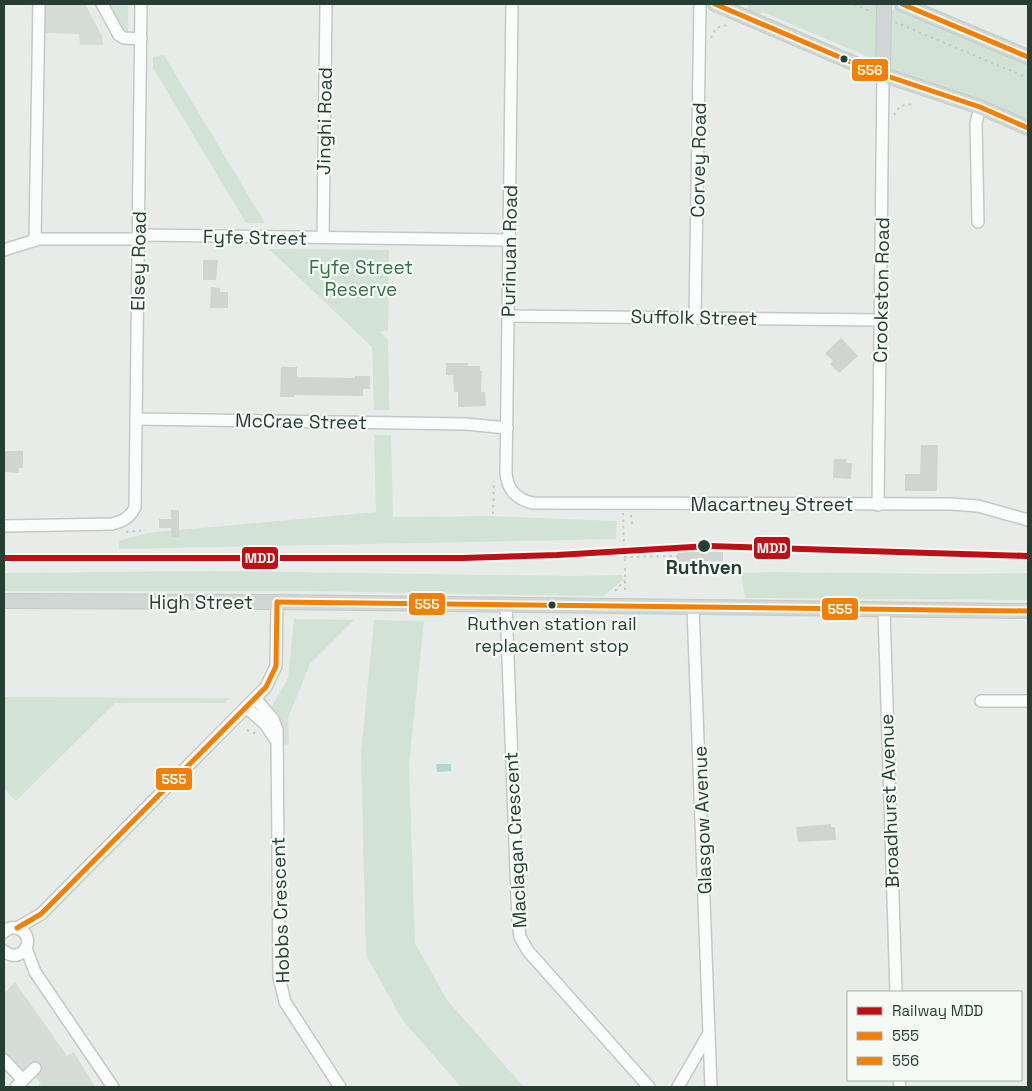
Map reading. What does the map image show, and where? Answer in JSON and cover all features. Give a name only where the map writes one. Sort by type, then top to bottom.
[{"type":"main road","points":[[715,4],[883,75],[980,107],[1028,128]]},
{"type":"main road","points":[[902,4],[1028,57]]},
{"type":"main road","points":[[883,75],[884,10]]},
{"type":"main road","name":"High Street","points":[[4,601],[277,602],[1028,611]]},
{"type":"street","points":[[35,240],[39,4]]},
{"type":"street","points":[[102,4],[119,35],[124,38],[141,39]]},
{"type":"street","name":"Elsey Road","points":[[4,526],[101,525],[120,522],[130,516],[134,508],[141,4]]},
{"type":"street","name":"Jinghi Road","points":[[323,237],[326,4]]},
{"type":"street","name":"Purinuan Road","points":[[512,4],[507,478],[516,496]]},
{"type":"street","name":"Corvey Road","points":[[695,317],[700,4]]},
{"type":"street","name":"Crookston Road","points":[[878,505],[883,75]]},
{"type":"street","points":[[978,222],[976,124],[980,107]]},
{"type":"street","name":"Fyfe Street","points":[[4,250],[35,240],[132,239],[144,235],[509,240]]},
{"type":"street","name":"Suffolk Street","points":[[508,316],[880,320]]},
{"type":"street","name":"McCrae Street","points":[[136,419],[507,424]]},
{"type":"street","name":"Macartney Street","points":[[516,496],[533,503],[951,504],[978,506],[1028,520]]},
{"type":"street","points":[[4,932],[8,929],[16,928],[41,914],[266,686],[276,666],[277,602]]},
{"type":"street","name":"Maclagan Crescent","points":[[506,605],[514,849],[520,937],[528,951],[649,1087]]},
{"type":"street","name":"Glasgow Avenue","points":[[693,607],[711,1087]]},
{"type":"street","name":"Broadhurst Avenue","points":[[884,610],[896,991]]},
{"type":"street","name":"Hobbs Crescent","points":[[255,698],[274,719],[277,730],[279,977],[285,1002],[340,1087]]},
{"type":"street","points":[[981,701],[1028,702]]},
{"type":"street","name":"Hobbs Crescent","points":[[246,707],[274,735],[276,746]]},
{"type":"street","points":[[9,956],[21,954],[41,914]]},
{"type":"street","points":[[4,920],[25,933],[34,972],[113,1087]]},
{"type":"street","points":[[9,956],[34,972]]},
{"type":"street","points":[[678,1087],[710,1033]]},
{"type":"street","points":[[4,1060],[20,1084],[35,1068]]},
{"type":"path","points":[[854,4],[884,10],[1028,78]]},
{"type":"path","points":[[710,38],[716,28],[727,25]]},
{"type":"path","points":[[894,115],[900,106],[913,104]]},
{"type":"path","points":[[493,514],[494,482]]},
{"type":"path","points":[[624,546],[623,514],[630,515],[632,524]]},
{"type":"path","points":[[678,550],[678,563]]},
{"type":"path","points":[[624,552],[625,563]]},
{"type":"path","points":[[624,558],[678,556]]},
{"type":"path","points":[[625,568],[625,591]]},
{"type":"path","points":[[615,591],[625,580]]},
{"type":"path","points":[[247,730],[263,736]]},
{"type":"shaded area","points":[[43,4],[85,4],[102,36],[103,45],[80,45],[79,34],[43,33]]},
{"type":"shaded area","points":[[15,982],[67,1056],[74,1052],[95,1087],[37,1087],[41,1083],[35,1076],[41,1070],[34,1062],[23,1072],[4,1053],[4,993]]},
{"type":"green space","points":[[108,4],[128,4],[128,32],[121,28]]},
{"type":"green space","points":[[744,4],[876,4],[878,14],[876,60],[870,64],[864,55],[763,12],[758,15],[748,11],[748,6]]},
{"type":"green space","points":[[898,6],[1028,63],[1028,122],[894,72],[888,65],[890,14]]},
{"type":"green space","points":[[164,55],[265,223],[246,223],[153,68],[153,57]]},
{"type":"green space","name":"Fyfe Street Reserve","points":[[269,249],[389,250],[388,330],[379,332],[388,340],[389,410],[374,410],[372,347]]},
{"type":"green space","points":[[374,435],[391,435],[393,517],[491,516],[617,521],[616,539],[119,549],[119,541],[147,533],[376,512]]},
{"type":"green space","points":[[216,571],[571,576],[622,575],[623,580],[603,596],[303,591],[4,591],[4,573]]},
{"type":"green space","points":[[741,573],[1028,573],[1028,600],[745,598]]},
{"type":"green space","points":[[294,619],[354,620],[310,664],[288,718],[289,745],[283,744],[271,708],[288,678]]},
{"type":"green space","points":[[374,620],[424,621],[409,764],[415,943],[447,1000],[524,1087],[461,1087],[401,1018],[366,955],[361,754]]},
{"type":"green space","points":[[4,697],[229,698],[225,703],[115,703],[16,801],[4,789]]},
{"type":"water","points":[[436,764],[451,764],[451,771],[437,772]]},
{"type":"building","points":[[203,260],[218,260],[216,280],[203,280]]},
{"type":"building","points":[[211,287],[220,288],[220,292],[228,292],[228,308],[210,308]]},
{"type":"building","points":[[841,338],[858,356],[839,373],[830,364],[833,361],[825,353]]},
{"type":"building","points":[[446,363],[468,363],[468,366],[480,366],[480,371],[482,371],[481,392],[485,392],[486,406],[458,407],[458,392],[454,392],[453,375],[446,375]]},
{"type":"building","points":[[281,367],[297,367],[297,377],[355,378],[355,376],[370,376],[370,389],[363,389],[363,396],[294,395],[294,397],[280,397]]},
{"type":"building","points":[[921,445],[938,445],[937,491],[905,491],[905,474],[920,474]]},
{"type":"building","points":[[4,451],[23,451],[23,468],[19,468],[19,473],[5,472]]},
{"type":"building","points":[[834,459],[847,459],[846,463],[852,463],[851,479],[833,478]]},
{"type":"building","points":[[171,510],[179,510],[179,537],[171,537],[171,528],[159,528],[159,519],[171,519]]},
{"type":"building","points":[[678,551],[723,552],[723,561],[678,562]]},
{"type":"building","points":[[831,824],[831,827],[835,827],[836,840],[798,842],[796,827]]},
{"type":"rail line","name":"MDD","points":[[4,558],[463,558],[557,555],[709,546],[1028,556]]},
{"type":"transit line","name":"556","points":[[715,4],[872,71],[980,107],[1028,128]]},
{"type":"transit line","name":"556","points":[[902,4],[1028,57]]},
{"type":"transit line","name":"555","points":[[277,602],[1028,611]]},
{"type":"transit line","name":"555","points":[[17,928],[41,914],[266,687],[276,666],[277,602]]},
{"type":"place","name":"Ruthven","points":[[704,546]]},
{"type":"place","name":"Ruthven station rail replacement stop","points":[[552,605]]}]
